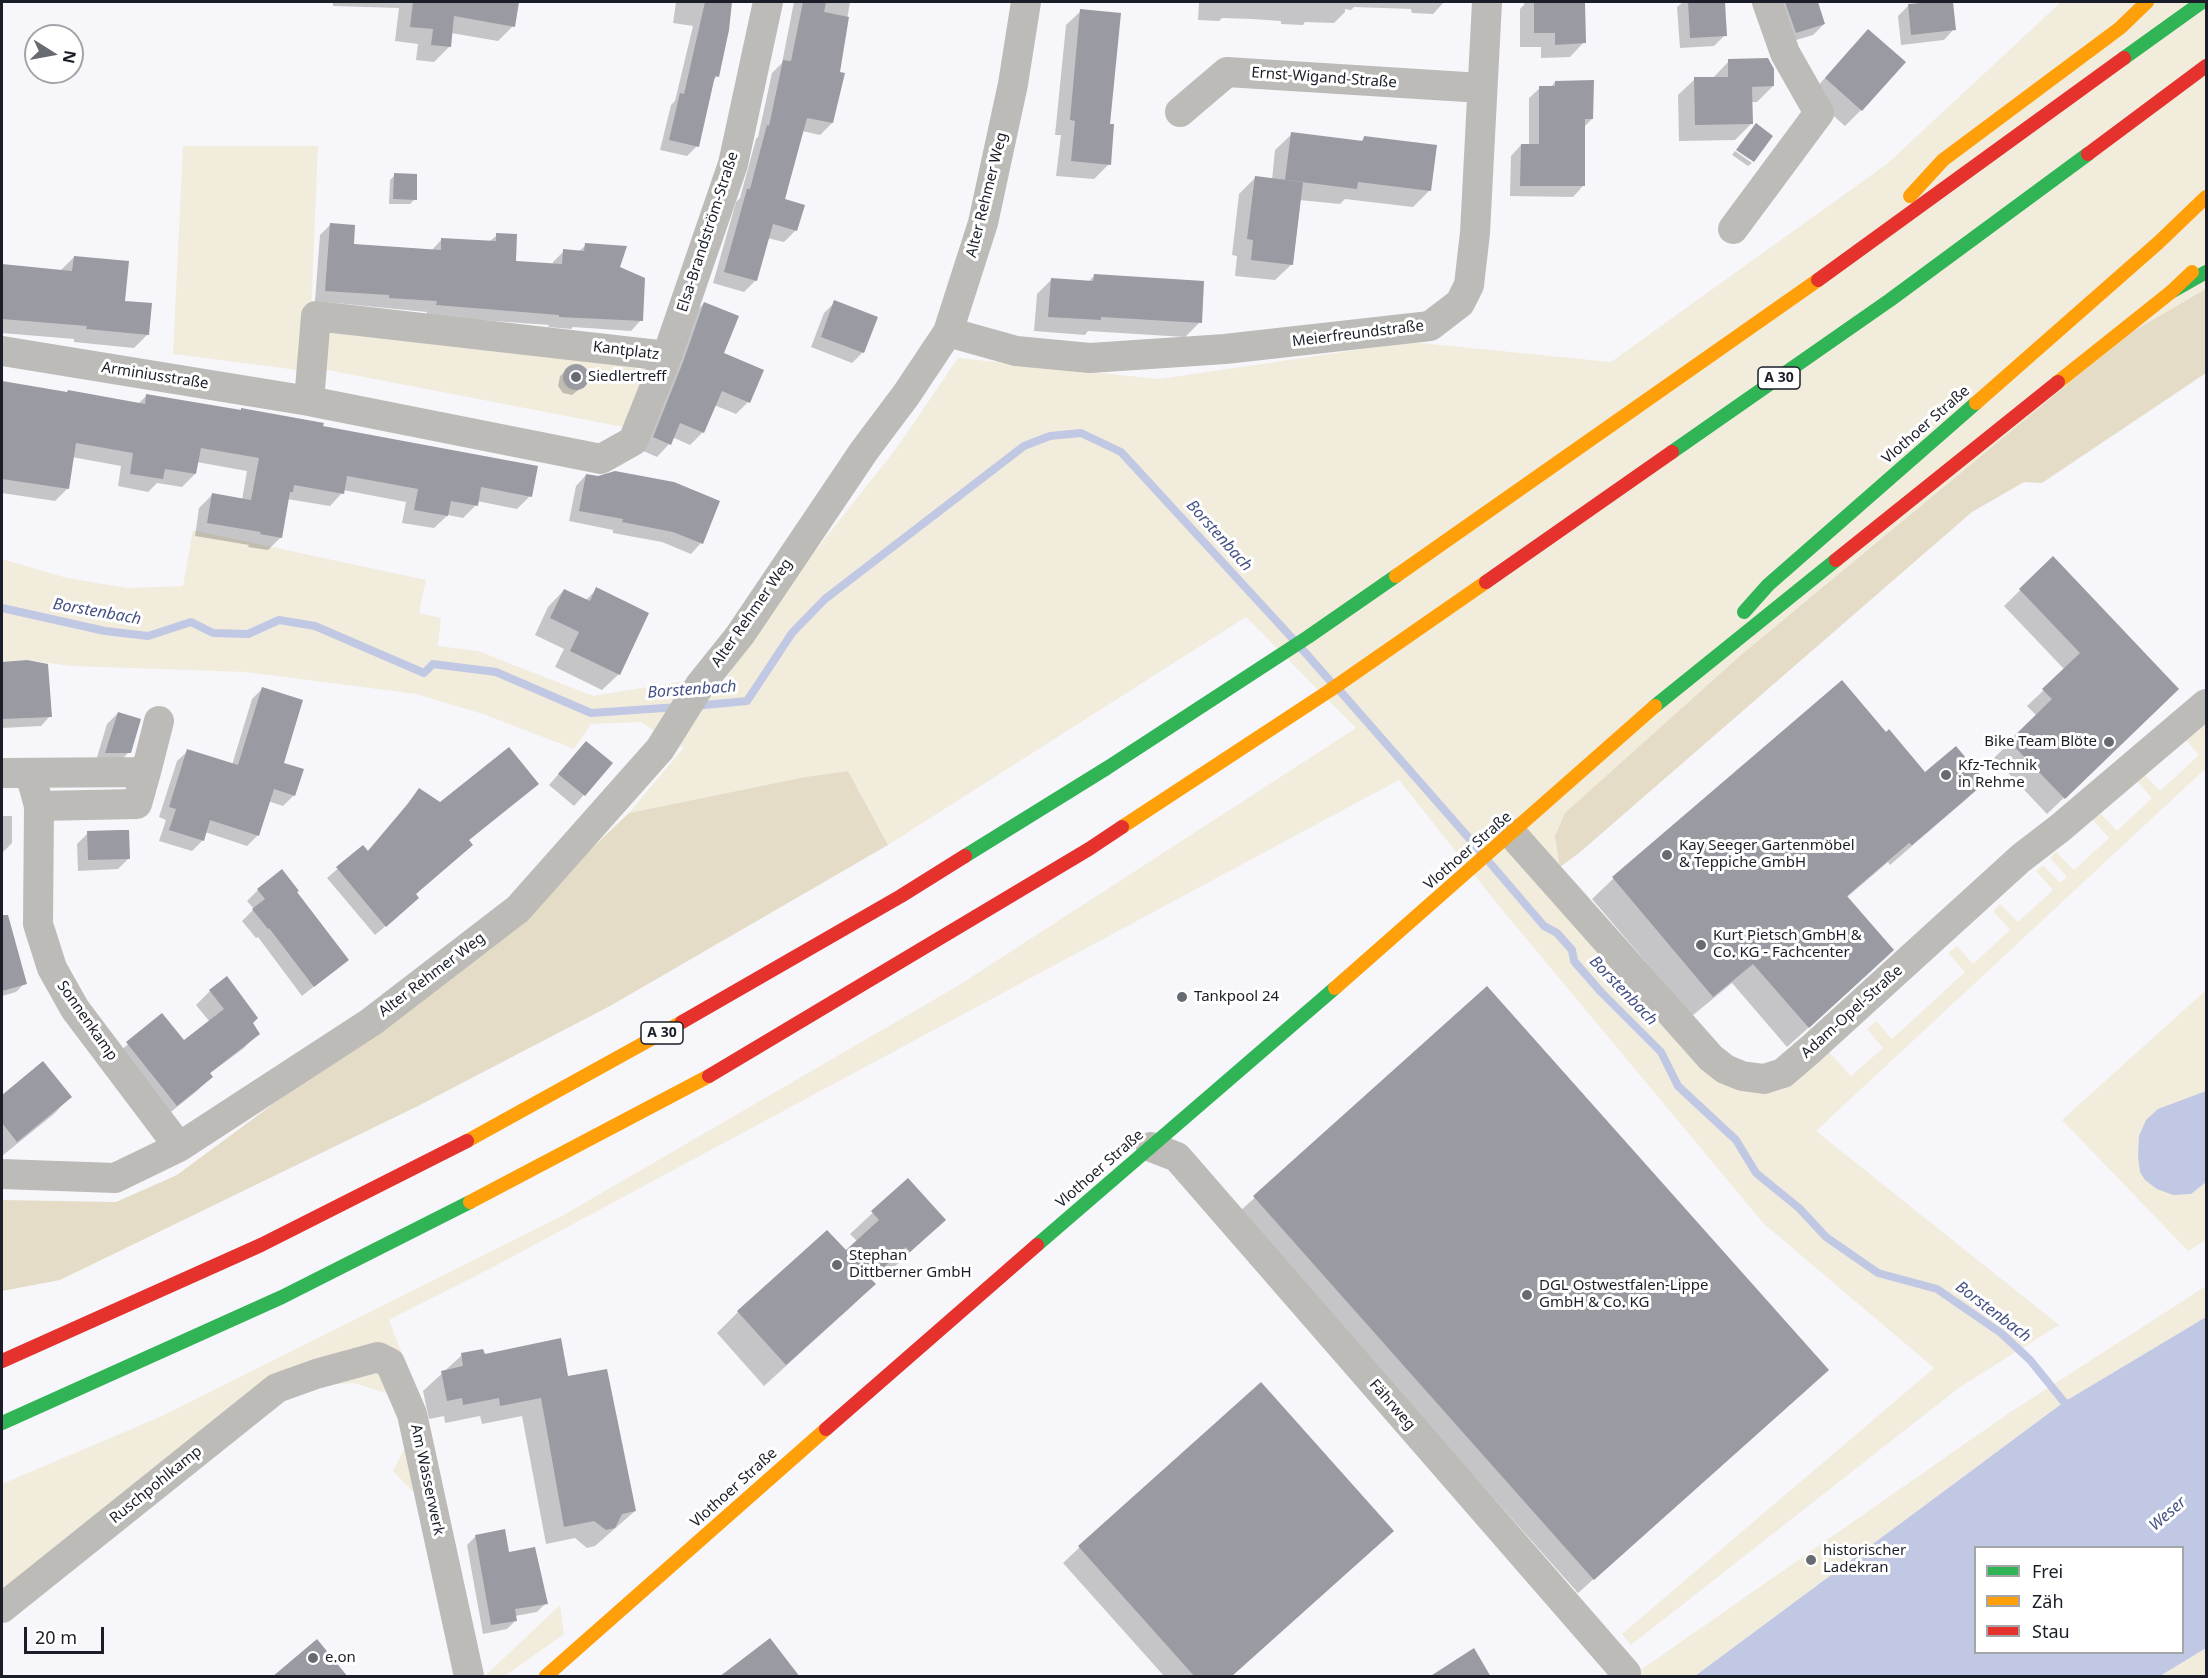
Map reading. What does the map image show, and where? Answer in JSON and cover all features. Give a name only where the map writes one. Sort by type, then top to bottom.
[{"type":"main road","points":[[1868,243],[1943,160],[2120,28],[2147,2]]},
{"type":"main road","name":"A 30","points":[[2,1361],[261,1245],[453,1149],[715,1004],[901,896],[1107,768],[1308,637],[1515,494],[2202,2]]},
{"type":"main road","name":"A 30","points":[[2,1423],[282,1297],[481,1197],[703,1080],[1089,849],[1329,691],[1890,300],[2206,66]]},
{"type":"main road","name":"Vlothoer Straße","points":[[1677,687],[1768,585],[2158,243],[2206,197]]},
{"type":"main road","name":"Vlothoer Straße","points":[[546,1677],[785,1464],[1512,834],[1677,687],[2170,292],[2206,259]]},
{"type":"main road","points":[[2170,292],[2206,272]]},
{"type":"street","name":"Elsa-Brandström-Straße","points":[[667,356],[733,164],[768,2]]},
{"type":"street","name":"Alter Rehmer Weg","points":[[2,1174],[115,1178],[179,1147],[370,1022],[518,909],[660,749],[700,685],[740,635],[864,451],[906,395],[948,332],[983,223],[1012,84],[1026,2]]},
{"type":"street","name":"Meierfreundstraße","points":[[948,332],[1016,351],[1090,358],[1225,349],[1430,326],[1460,303],[1469,285],[1475,233],[1487,2]]},
{"type":"street","points":[[1733,229],[1819,113],[1785,53],[1767,2]]},
{"type":"street","name":"Ernst-Wigand-Straße","points":[[1180,112],[1227,72],[1482,88]]},
{"type":"street","name":"Kantplatz","points":[[316,316],[667,356],[633,441],[601,459],[309,401],[316,316]]},
{"type":"street","name":"Arminiusstraße","points":[[2,351],[309,401]]},
{"type":"street","name":"Adam-Opel-Straße","points":[[1512,834],[1711,1058],[1725,1069],[1742,1076],[1764,1079],[1783,1073],[2021,858],[2060,828],[2206,704]]},
{"type":"street","points":[[39,806],[137,804],[159,721]]},
{"type":"street","name":"Sonnenkamp","points":[[16,773],[146,772]]},
{"type":"street","name":"Sonnenkamp","points":[[16,773],[39,806],[38,924],[51,968],[75,1009],[179,1147]]},
{"type":"street","name":"Fährweg","points":[[1151,1147],[1177,1157],[1626,1674]]},
{"type":"street","name":"Am Wasserwerk","points":[[316,1374],[378,1357],[390,1363],[412,1414],[469,1677]]},
{"type":"street","name":"Ruschpohlkamp","points":[[2,1608],[277,1388],[316,1374]]},
{"type":"shaded area","points":[[2061,2],[2206,2],[2206,289],[1560,867],[1746,1089],[1829,1052],[1851,1076],[1883,1048],[1867,1029],[1876,1021],[1892,1039],[1965,972],[1948,953],[1957,946],[1973,964],[2010,930],[1993,911],[2000,904],[2018,922],[2053,890],[2036,871],[2043,865],[2060,883],[2067,877],[2050,858],[2056,852],[2074,870],[2109,838],[2092,819],[2099,812],[2117,831],[2152,798],[2135,779],[2142,772],[2160,791],[2199,755],[2178,731],[2206,719],[2206,772],[2204,770],[1816,1131],[2059,1325],[1960,1387],[1631,1645],[1622,1634],[1934,1368],[1764,1224],[1499,906],[1399,780],[495,1266],[389,1320],[429,1424],[483,1676],[453,1676],[419,1498],[393,1471],[410,1438],[389,1394],[354,1383],[320,1385],[281,1396],[2,1620],[2,1484],[162,1416],[562,1216],[956,987],[1356,728],[1246,617],[888,845],[848,771],[805,777],[629,813],[684,747],[676,746],[641,722],[591,724],[574,749],[483,714],[416,694],[246,672],[71,666],[26,660],[2,662],[2,559],[67,578],[127,588],[183,586],[193,530],[426,580],[419,613],[441,618],[438,646],[478,651],[593,696],[697,679],[723,685],[748,636],[898,446],[958,358],[1159,379],[1411,342],[1611,362],[1888,163]]},
{"type":"shaded area","points":[[183,146],[318,146],[311,316],[306,371],[173,354]]},
{"type":"shaded area","points":[[2206,289],[2206,373],[2042,483],[2024,482],[1972,512],[1560,867],[1555,836],[1565,813],[1740,656],[2127,335]]},
{"type":"shaded area","points":[[317,316],[666,356],[639,430],[312,367]]},
{"type":"shaded area","points":[[848,771],[888,845],[610,1006],[418,1106],[60,1280],[2,1291],[2,1200],[116,1202],[177,1175],[372,1031],[520,916],[629,813],[805,777]]},
{"type":"shaded area","points":[[2206,990],[2206,1240],[2188,1251],[2062,1120]]},
{"type":"shaded area","points":[[2206,1286],[2206,1317],[2064,1402],[1695,1676],[1632,1676],[2009,1413]]},
{"type":"shaded area","points":[[560,1605],[564,1634],[505,1676],[485,1676]]},
{"type":"shaded area","points":[[2206,1648],[2206,1676],[2160,1676]]},
{"type":"water","points":[[2206,1091],[2206,1182],[2191,1194],[2173,1195],[2157,1189],[2145,1180],[2140,1172],[2139,1136],[2146,1120],[2158,1109]]},
{"type":"water","name":"Weser","points":[[2206,1317],[2206,1648],[2160,1676],[1695,1676],[2064,1402]]},
{"type":"building","points":[[413,2],[519,2],[515,27],[454,16],[451,47],[431,45],[433,29],[410,27]]},
{"type":"building","points":[[705,2],[732,2],[729,30],[719,77],[715,76],[699,147],[669,140],[680,93],[684,94]]},
{"type":"building","points":[[803,2],[826,2],[824,12],[849,17],[840,72],[845,73],[833,123],[807,118],[785,199],[805,205],[797,231],[773,224],[757,281],[724,272],[747,189],[750,189],[767,125],[769,126],[783,60],[791,61]]},
{"type":"building","points":[[1534,2],[1585,2],[1586,43],[1555,45],[1555,33],[1534,33]]},
{"type":"building","points":[[1688,2],[1725,2],[1727,36],[1690,38]]},
{"type":"building","points":[[1785,2],[1818,2],[1825,24],[1796,33]]},
{"type":"building","points":[[1953,2],[1956,30],[1911,35],[1908,4]]},
{"type":"building","points":[[1080,9],[1121,13],[1110,124],[1114,124],[1111,165],[1071,161],[1075,121],[1070,120]]},
{"type":"building","points":[[1868,29],[1906,62],[1862,111],[1825,78]]},
{"type":"building","points":[[1768,58],[1774,69],[1774,86],[1752,87],[1753,124],[1695,125],[1694,77],[1728,77],[1728,59]]},
{"type":"building","points":[[1594,80],[1593,119],[1585,119],[1585,186],[1520,186],[1521,144],[1539,144],[1539,86],[1555,86],[1555,81]]},
{"type":"building","points":[[1756,123],[1773,136],[1754,162],[1736,150]]},
{"type":"building","points":[[1291,132],[1363,141],[1364,136],[1437,145],[1431,191],[1358,182],[1357,189],[1285,180]]},
{"type":"building","points":[[394,173],[417,174],[417,200],[393,199]]},
{"type":"building","points":[[1255,176],[1303,182],[1293,265],[1251,260],[1253,240],[1247,239]]},
{"type":"building","points":[[330,223],[355,225],[354,244],[441,250],[441,238],[496,241],[496,233],[517,234],[516,261],[562,264],[563,249],[584,251],[585,243],[627,246],[620,267],[645,278],[643,321],[559,317],[559,315],[436,305],[437,301],[389,298],[389,295],[325,291]]},
{"type":"building","points":[[74,256],[129,261],[125,301],[152,303],[149,335],[86,329],[87,326],[2,319],[2,264],[72,271]]},
{"type":"building","points":[[1094,274],[1204,281],[1202,323],[1101,317],[1101,320],[1048,317],[1051,278],[1093,281]]},
{"type":"building","points":[[834,300],[878,317],[864,353],[821,337]]},
{"type":"building","points":[[704,302],[739,316],[724,353],[764,370],[750,403],[722,391],[704,433],[680,423],[671,445],[653,437]]},
{"type":"building","name":"Siedlertreff","points":[[576,364],[585,368],[589,377],[585,386],[576,390],[567,386],[563,377],[567,368]]},
{"type":"building","points":[[2,381],[145,404],[146,394],[241,410],[241,408],[324,423],[323,426],[538,466],[532,497],[481,487],[478,506],[451,501],[448,516],[414,510],[418,489],[347,476],[344,494],[294,485],[293,492],[290,492],[282,538],[207,523],[212,493],[251,500],[259,458],[201,448],[196,474],[165,469],[163,479],[130,474],[133,453],[76,443],[69,489],[2,479]]},
{"type":"building","points":[[615,471],[674,482],[720,501],[703,544],[673,532],[579,511],[586,474],[598,476]]},
{"type":"building","points":[[2053,556],[2179,689],[2065,799],[2009,741],[2052,699],[2042,689],[2080,653],[2019,589]]},
{"type":"building","points":[[596,587],[649,613],[620,675],[570,651],[579,632],[550,618],[564,589],[590,601]]},
{"type":"building","points":[[27,660],[48,664],[52,717],[2,719],[2,662]]},
{"type":"building","points":[[1842,680],[1886,732],[1889,729],[1925,772],[1956,746],[1986,782],[1847,896],[1894,950],[1809,1028],[1753,964],[1713,997],[1612,877]]},
{"type":"building","points":[[262,687],[303,700],[284,763],[304,769],[295,796],[274,789],[259,836],[210,820],[204,841],[169,830],[176,809],[169,807],[187,749],[238,765]]},
{"type":"building","points":[[118,712],[141,719],[131,753],[105,753]]},
{"type":"building","points":[[586,741],[613,763],[585,796],[558,774]]},
{"type":"building","points":[[509,747],[539,784],[469,840],[473,845],[416,894],[419,898],[386,927],[336,867],[363,845],[368,851],[419,788],[440,802]]},
{"type":"building","points":[[129,830],[130,859],[88,860],[87,831]]},
{"type":"building","points":[[282,869],[349,960],[314,987],[252,909],[265,899],[257,889]]},
{"type":"building","points":[[2,915],[8,915],[27,984],[2,991]]},
{"type":"building","points":[[227,976],[258,1018],[253,1023],[260,1034],[210,1073],[213,1077],[177,1106],[126,1042],[162,1013],[184,1040],[224,1009],[209,990]]},
{"type":"building","name":"DGL Ostwestfalen-Lippe GmbH & Co. KG","points":[[1487,986],[1829,1370],[1594,1580],[1253,1196]]},
{"type":"building","points":[[43,1061],[72,1097],[17,1142],[2,1123],[2,1095]]},
{"type":"building","name":"Stephan Dittberner GmbH","points":[[908,1178],[946,1220],[910,1252],[906,1247],[871,1279],[876,1284],[786,1365],[737,1311],[827,1230],[846,1250],[879,1220],[871,1211]]},
{"type":"building","points":[[561,1338],[568,1376],[607,1369],[636,1511],[622,1514],[615,1528],[606,1530],[594,1521],[564,1527],[541,1398],[500,1406],[499,1398],[463,1405],[462,1398],[447,1401],[441,1371],[463,1366],[461,1353],[483,1349],[485,1354]]},
{"type":"building","points":[[1261,1382],[1394,1531],[1231,1677],[1195,1677],[1078,1546]]},
{"type":"building","points":[[505,1529],[509,1552],[535,1547],[548,1604],[515,1609],[517,1621],[491,1625],[475,1535]]},
{"type":"building","points":[[770,1638],[800,1677],[719,1677]]},
{"type":"building","name":"e.on","points":[[317,1639],[348,1677],[272,1677]]},
{"type":"building","points":[[1474,1648],[1491,1677],[1429,1677]]},
{"type":"waterway","name":"Borstenbach","points":[[694,706],[747,701],[792,633],[825,599],[1024,446],[1050,436],[1081,433],[1121,452],[1293,639]]},
{"type":"waterway","name":"Borstenbach","points":[[2,608],[105,631],[148,636],[191,622],[213,633],[248,634],[279,620],[315,626],[424,673],[433,664],[496,672],[591,713],[679,707]]},
{"type":"waterway","name":"Borstenbach","points":[[1302,649],[1331,682]]},
{"type":"waterway","name":"Borstenbach","points":[[1340,691],[1482,853]]},
{"type":"waterway","name":"Borstenbach","points":[[1490,863],[1544,926],[1557,933],[1572,950],[1574,961],[1601,992],[1661,1052],[1678,1086],[1736,1140],[1756,1173],[1799,1208],[1826,1237],[1878,1273],[1937,1289],[2001,1333],[2030,1360],[2064,1402],[2073,1407]]},
{"type":"traffic: fast","points":[[2124,58],[2202,2]]},
{"type":"traffic: fast","points":[[1672,452],[1890,300],[2088,154]]},
{"type":"traffic: fast","points":[[2171,292],[2206,272]]},
{"type":"traffic: fast","points":[[1744,612],[1768,585],[1976,403]]},
{"type":"traffic: fast","points":[[1655,706],[1836,560]]},
{"type":"traffic: fast","points":[[965,856],[1107,768],[1308,637],[1396,576]]},
{"type":"traffic: fast","points":[[1037,1245],[1335,988]]},
{"type":"traffic: fast","points":[[2,1423],[282,1297],[470,1202]]},
{"type":"traffic: slow","points":[[1910,196],[1943,160],[2120,28],[2147,2]]},
{"type":"traffic: slow","points":[[1976,403],[2158,243],[2206,197]]},
{"type":"traffic: slow","points":[[2058,382],[2171,292],[2192,272]]},
{"type":"traffic: slow","points":[[1396,576],[1818,280]]},
{"type":"traffic: slow","points":[[1122,827],[1329,691],[1486,582]]},
{"type":"traffic: slow","points":[[1335,988],[1655,706]]},
{"type":"traffic: slow","points":[[467,1141],[682,1022]]},
{"type":"traffic: slow","points":[[470,1202],[709,1076]]},
{"type":"traffic: slow","points":[[546,1676],[826,1429]]},
{"type":"traffic: jam","points":[[1818,280],[2124,58]]},
{"type":"traffic: jam","points":[[2088,154],[2206,66]]},
{"type":"traffic: jam","points":[[1836,560],[2058,382]]},
{"type":"traffic: jam","points":[[1486,582],[1672,452]]},
{"type":"traffic: jam","points":[[709,1076],[1089,849],[1122,827]]},
{"type":"traffic: jam","points":[[682,1022],[901,896],[965,856]]},
{"type":"traffic: jam","points":[[2,1361],[261,1245],[467,1141]]},
{"type":"traffic: jam","points":[[826,1429],[1037,1245]]},
{"type":"place","name":"Siedlertreff","points":[[576,377]]},
{"type":"place","name":"Bike Team Blöte","points":[[2109,742]]},
{"type":"place","name":"Kfz-Technik in Rehme","points":[[1946,775]]},
{"type":"place","name":"Kay Seeger Gartenmöbel & Teppiche GmbH","points":[[1667,855]]},
{"type":"place","name":"Kurt Pietsch GmbH & Co. KG - Fachcenter","points":[[1701,945]]},
{"type":"place","name":"Tankpool 24","points":[[1182,997]]},
{"type":"place","name":"Stephan Dittberner GmbH","points":[[837,1265]]},
{"type":"place","name":"DGL Ostwestfalen-Lippe GmbH & Co. KG","points":[[1527,1295]]},
{"type":"place","name":"historischer Ladekran","points":[[1811,1560]]},
{"type":"place","name":"e.on","points":[[313,1658]]}]
